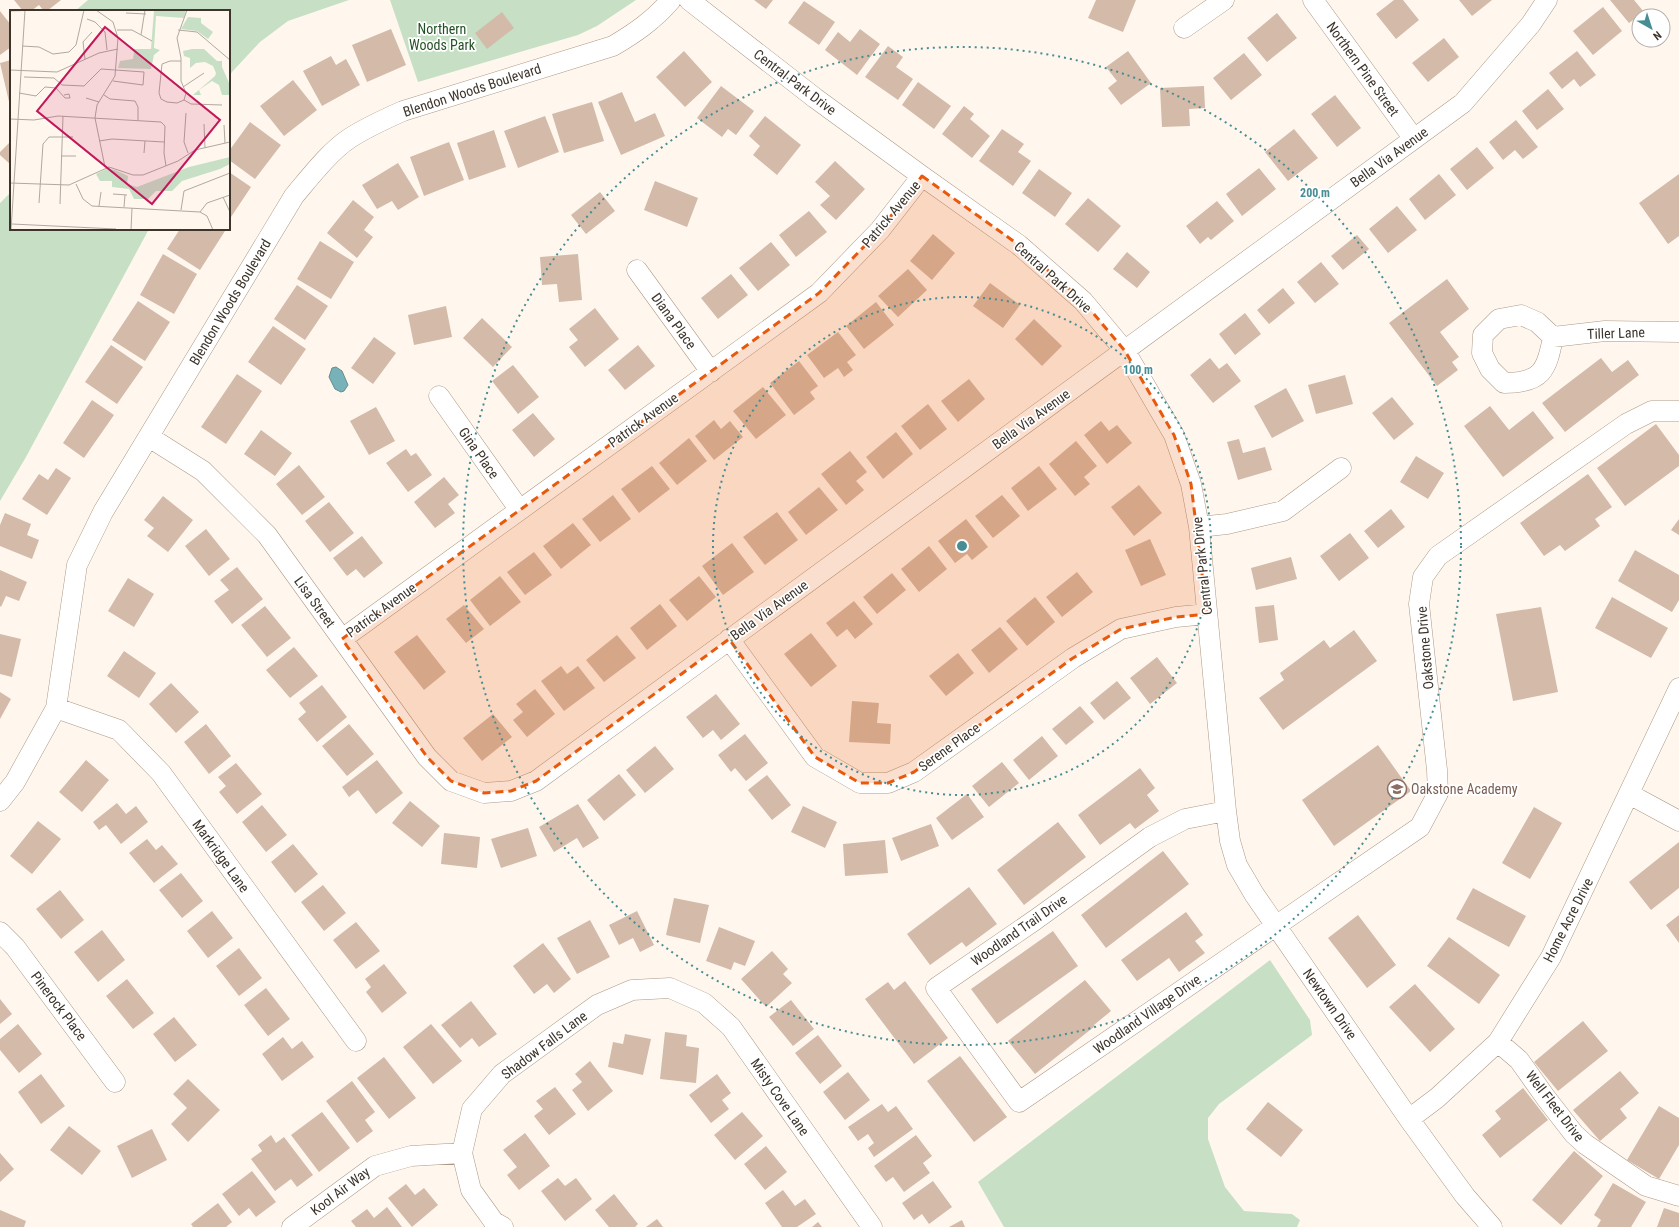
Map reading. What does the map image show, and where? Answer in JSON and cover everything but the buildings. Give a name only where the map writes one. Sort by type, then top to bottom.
[{"type":"street","name":"Blendon Woods Boulevard","points":[[0,801],[15,782],[56,708],[77,566],[102,512],[149,437],[294,196],[323,162],[349,138],[377,123],[403,111],[613,46],[632,35],[651,21],[670,0]]},
{"type":"street","name":"Central Park Drive","points":[[689,0],[815,98],[1019,245],[1083,301],[1125,351],[1174,435],[1191,484],[1199,526],[1221,759]]},
{"type":"street","points":[[1184,28],[1224,0]]},
{"type":"street","name":"Northern Pine Street","points":[[1313,0],[1414,138]]},
{"type":"street","name":"Bella Via Avenue","points":[[484,793],[511,791],[536,780],[1463,103],[1531,24],[1547,0]]},
{"type":"street","name":"Patrick Avenue","points":[[342,639],[519,509],[819,293],[880,230],[922,176]]},
{"type":"street","name":"Diana Place","points":[[637,270],[711,372]]},
{"type":"street","name":"Tiller Lane","points":[[1553,337],[1606,331],[1679,332]]},
{"type":"street","name":"Gina Place","points":[[439,396],[519,509]]},
{"type":"street","name":"Oakstone Drive","points":[[1276,926],[1420,827],[1438,793],[1437,770],[1419,604],[1423,577],[1438,556],[1626,424],[1652,411],[1679,411]]},
{"type":"street","name":"Lisa Street","points":[[149,437],[203,471],[267,535],[427,757],[451,782],[484,793]]},
{"type":"street","points":[[1199,526],[1227,524],[1283,511],[1341,468]]},
{"type":"street","name":"Serene Place","points":[[729,639],[815,757],[860,783],[888,782],[914,772],[1073,658],[1121,629],[1176,616],[1207,614]]},
{"type":"street","name":"Home Acre Drive","points":[[1409,1119],[1437,1098],[1498,1042],[1551,957],[1679,688]]},
{"type":"street","name":"Markridge Lane","points":[[56,708],[119,730],[161,773],[356,1041]]},
{"type":"street","name":"Newtown Drive","points":[[1221,759],[1230,841],[1237,865],[1254,894],[1409,1119],[1465,1196],[1492,1227]]},
{"type":"street","points":[[1629,794],[1679,821]]},
{"type":"street","name":"Woodland Trail Drive","points":[[1019,1102],[936,988],[1035,920],[1150,837],[1185,819],[1226,811]]},
{"type":"street","name":"Woodland Village Drive","points":[[1019,1102],[1276,926]]},
{"type":"street","name":"Pinerock Place","points":[[0,932],[15,947],[115,1082]]},
{"type":"street","name":"Shadow Falls Lane","points":[[462,1153],[472,1109],[502,1074],[597,1005],[632,990],[670,988]]},
{"type":"street","name":"Misty Cove Lane","points":[[670,988],[704,1003],[731,1027],[872,1227]]},
{"type":"street","name":"Well Fleet Drive","points":[[1498,1042],[1520,1060],[1546,1098],[1574,1134],[1585,1144],[1646,1186],[1679,1196]]},
{"type":"street","points":[[462,1153],[471,1190],[494,1222],[503,1227]]},
{"type":"street","name":"Kool Air Way","points":[[292,1227],[375,1166],[411,1156],[462,1153]]},
{"type":"highlighted area","points":[[922,176],[1019,245],[1083,301],[1125,351],[1174,435],[1191,484],[1207,614],[1176,617],[1121,629],[1073,658],[914,772],[888,783],[860,783],[815,757],[729,639],[536,781],[511,791],[484,793],[451,781],[427,757],[342,639],[819,293],[880,230]]},
{"type":"green space","points":[[88,0],[349,0],[288,21],[260,42],[230,75],[230,10],[76,10]]},
{"type":"green space","name":"Northern Woods Park","points":[[390,0],[636,0],[597,26],[578,35],[418,82]]},
{"type":"green space","points":[[10,193],[10,230],[148,230],[26,457],[0,501],[0,203]]},
{"type":"green space","points":[[1270,960],[1310,1020],[1312,1035],[1219,1104],[1208,1118],[1208,1139],[1225,1187],[1244,1211],[1292,1214],[1300,1220],[1297,1227],[1004,1227],[978,1182]]},
{"type":"water","points":[[336,367],[342,371],[348,385],[344,391],[341,392],[335,389],[329,377],[332,368]]},
{"type":"place","name":"Oakstone Academy","points":[[1397,789]]}]
